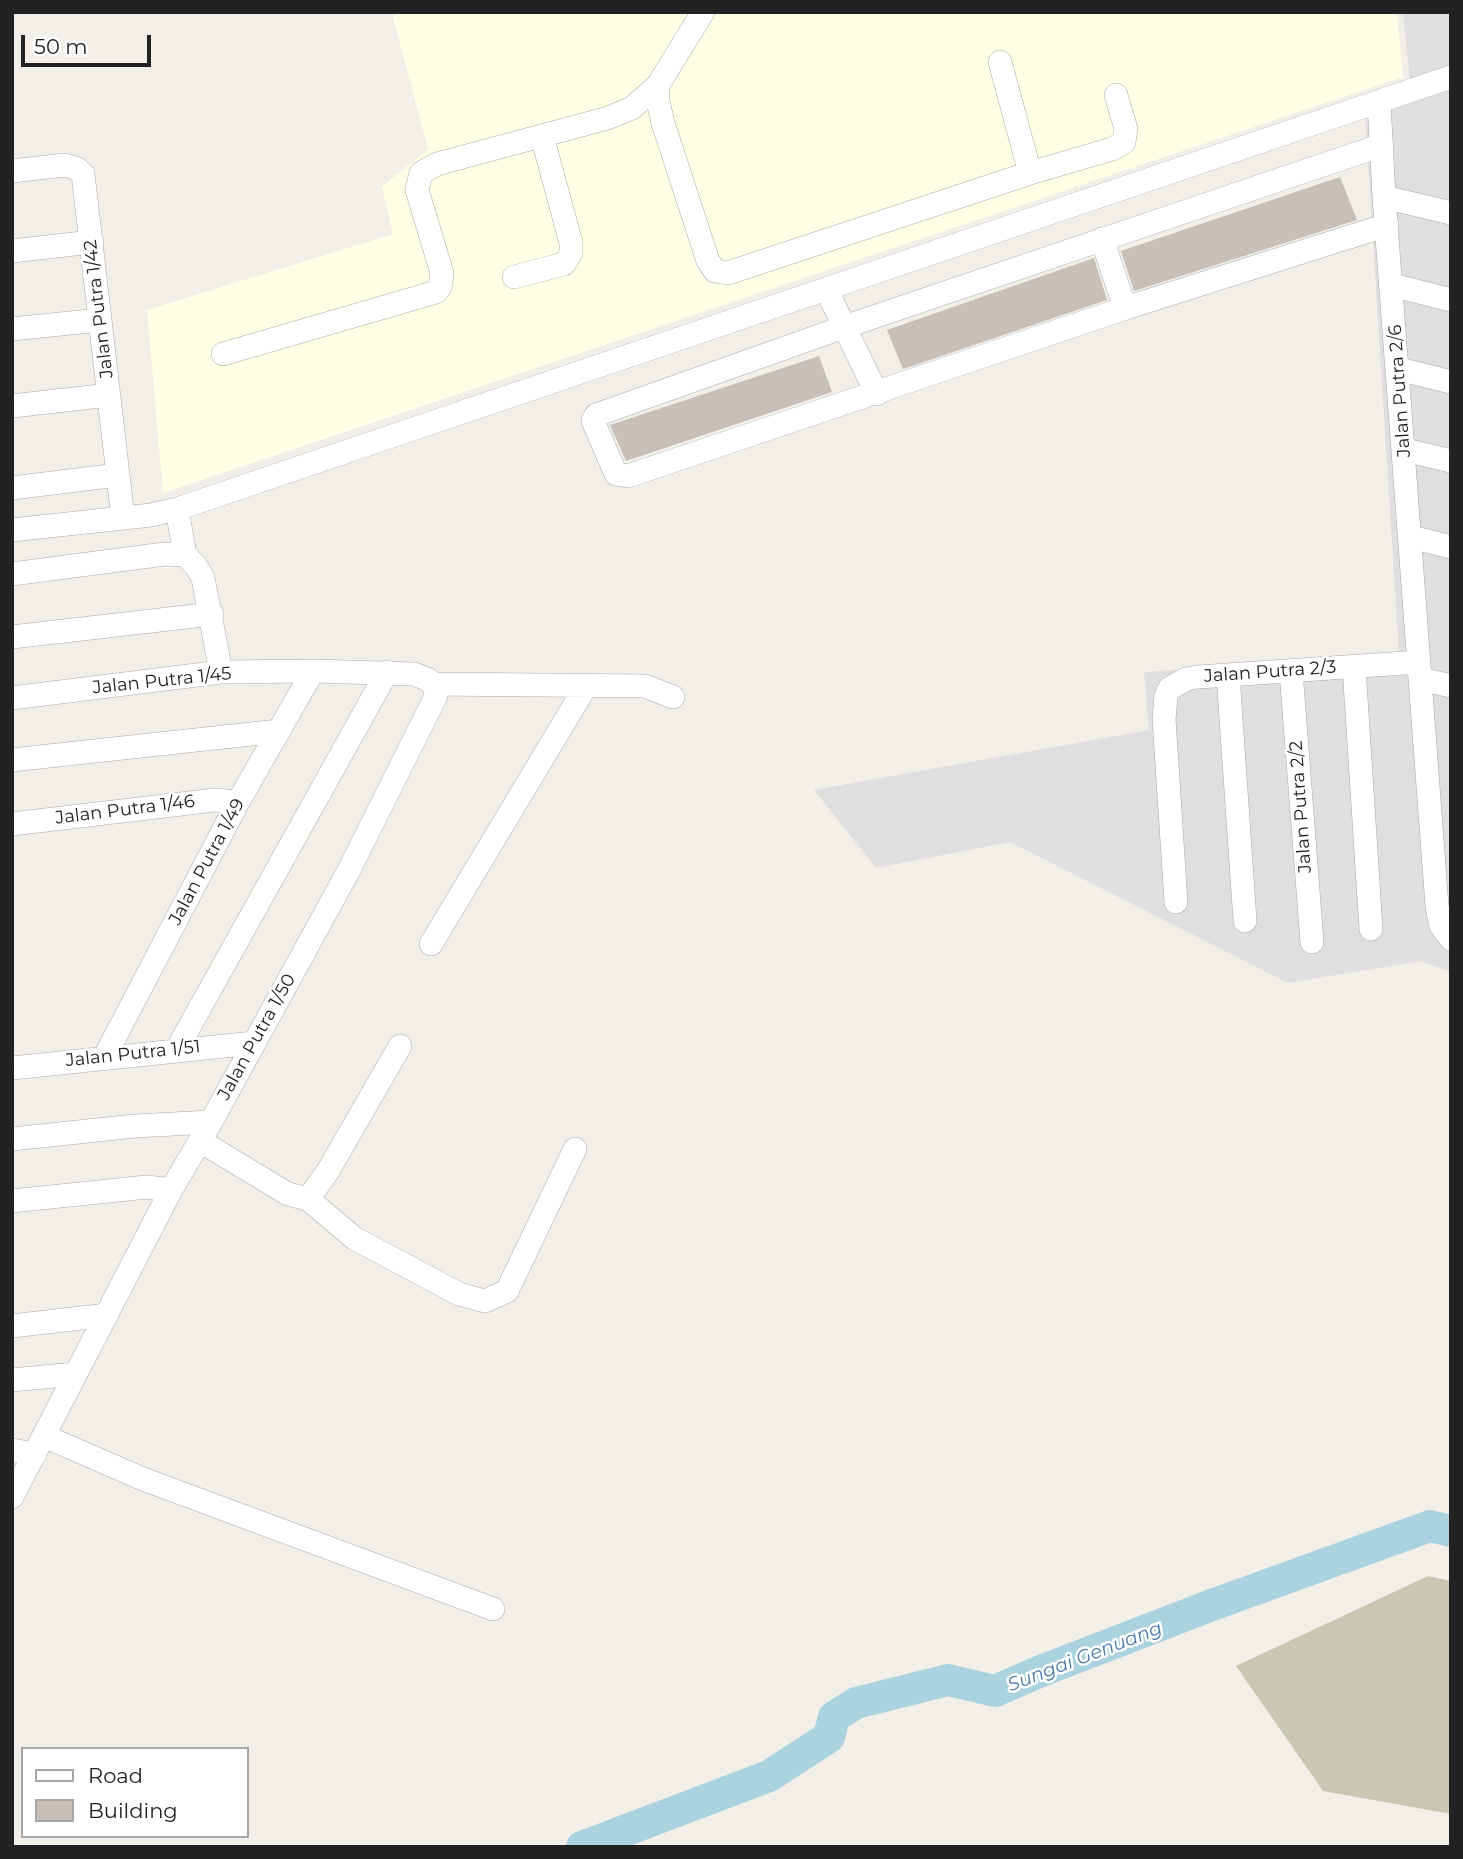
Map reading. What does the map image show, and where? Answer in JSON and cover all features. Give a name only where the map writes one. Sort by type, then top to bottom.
[{"type":"street","points":[[223,354],[436,292],[440,287],[442,273],[417,190],[421,173],[437,164],[608,118],[632,108],[657,85],[703,12]]},
{"type":"street","points":[[1000,62],[1030,173]]},
{"type":"street","points":[[12,530],[123,518],[177,509],[1451,78]]},
{"type":"street","points":[[657,85],[663,123],[708,261],[715,271],[729,273],[1030,173],[1112,149],[1124,142],[1126,129],[1116,95]]},
{"type":"street","name":"Jalan Putra 2/6","points":[[1380,103],[1384,197],[1420,670],[1441,811],[1439,916],[1443,932],[1449,938]]},
{"type":"street","points":[[514,277],[564,264],[571,253],[571,243],[542,136]]},
{"type":"street","points":[[1382,145],[844,327],[596,415],[593,421],[616,474],[628,476],[1129,307],[1387,225]]},
{"type":"street","name":"Jalan Putra 1/42","points":[[12,171],[65,164],[83,174],[123,518]]},
{"type":"street","points":[[1384,197],[1451,213]]},
{"type":"street","points":[[1102,239],[1124,305],[1129,307]]},
{"type":"street","points":[[12,251],[92,242]]},
{"type":"street","points":[[1392,285],[1451,300]]},
{"type":"street","points":[[826,289],[877,394]]},
{"type":"street","points":[[12,330],[100,320]]},
{"type":"street","points":[[1399,369],[1451,382]]},
{"type":"street","points":[[12,406],[109,395]]},
{"type":"street","points":[[1405,450],[1451,461]]},
{"type":"street","points":[[12,488],[118,475]]},
{"type":"street","points":[[177,509],[185,555],[203,578],[221,672]]},
{"type":"street","points":[[1411,537],[1451,547]]},
{"type":"street","points":[[12,574],[165,554],[185,555]]},
{"type":"street","points":[[12,637],[212,614]]},
{"type":"street","points":[[1354,667],[1371,929]]},
{"type":"street","name":"Jalan Putra 2/3","points":[[1176,902],[1164,719],[1169,689],[1186,679],[1228,675],[1354,667],[1420,670]]},
{"type":"street","points":[[1420,670],[1451,686]]},
{"type":"street","points":[[313,671],[414,674],[432,684],[645,685],[673,697]]},
{"type":"street","name":"Jalan Putra 1/45","points":[[12,698],[221,672],[313,671]]},
{"type":"street","name":"Jalan Putra 1/49","points":[[105,1056],[239,802],[313,671]]},
{"type":"street","name":"Jalan Putra 2/2","points":[[1291,671],[1312,942]]},
{"type":"street","points":[[177,1049],[387,672]]},
{"type":"street","points":[[1228,675],[1245,921]]},
{"type":"street","name":"Jalan Putra 1/50","points":[[12,1497],[171,1189],[206,1131],[349,870],[432,705],[436,696],[432,684]]},
{"type":"street","points":[[431,944],[586,686]]},
{"type":"street","points":[[12,760],[279,731]]},
{"type":"street","name":"Jalan Putra 1/46","points":[[12,824],[215,800],[239,802]]},
{"type":"street","name":"Jalan Putra 1/51","points":[[12,1068],[254,1042]]},
{"type":"street","points":[[308,1199],[328,1171],[400,1046]]},
{"type":"street","points":[[12,1139],[135,1126],[206,1131],[288,1194],[308,1199],[354,1238],[459,1294],[485,1301],[508,1291],[575,1149]]},
{"type":"street","points":[[12,1200],[147,1187],[171,1189]]},
{"type":"street","points":[[12,1326],[107,1315]]},
{"type":"street","points":[[12,1380],[75,1374]]},
{"type":"street","points":[[12,1450],[40,1445],[143,1479],[493,1609]]},
{"type":"shaded area","points":[[395,12],[1397,12],[1403,77],[163,493],[147,310],[393,234],[382,187],[428,149],[393,17]]},
{"type":"shaded area","points":[[1403,12],[1451,12],[1451,972],[1421,961],[1288,983],[1010,842],[876,868],[814,790],[1149,730],[1144,672],[1399,654],[1364,98],[1410,82]]},
{"type":"shaded area","points":[[1428,1576],[1451,1581],[1451,1814],[1323,1791],[1236,1666]]},
{"type":"building","points":[[1340,177],[1357,220],[1134,291],[1121,251]]},
{"type":"building","points":[[1094,258],[1107,300],[903,369],[887,330]]},
{"type":"building","points":[[819,356],[832,392],[626,461],[610,425]]},
{"type":"waterway","name":"Sungai Genuang","points":[[582,1847],[769,1776],[829,1737],[834,1717],[856,1703],[948,1680],[995,1691],[1212,1605],[1430,1526],[1451,1531]]}]
